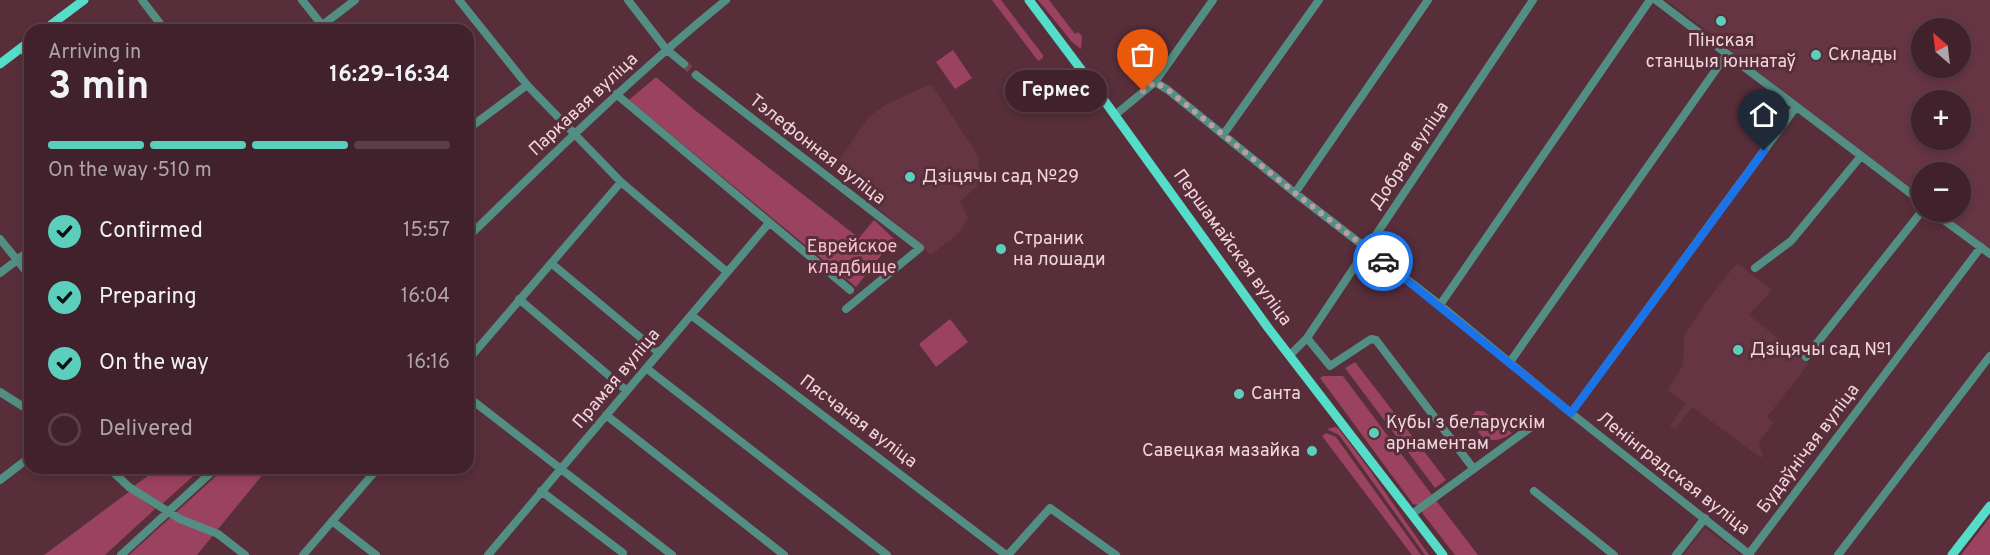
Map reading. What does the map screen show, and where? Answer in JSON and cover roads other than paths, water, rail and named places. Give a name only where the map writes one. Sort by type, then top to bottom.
[{"type":"main road","points":[[52,24],[84,0]]},
{"type":"main road","name":"Першамайская вуліца","points":[[1029,0],[1290,355],[1443,555]]},
{"type":"main road","points":[[0,64],[24,46]]},
{"type":"main road","points":[[1952,555],[1990,506]]},
{"type":"street","points":[[141,0],[160,24]]},
{"type":"street","points":[[303,0],[318,24]]},
{"type":"street","points":[[326,24],[355,0]]},
{"type":"street","points":[[459,0],[527,85],[621,182],[727,272]]},
{"type":"street","points":[[628,0],[666,49],[684,64]]},
{"type":"street","name":"Паркавая вуліца","points":[[474,231],[616,94],[726,0]]},
{"type":"street","points":[[1115,115],[1155,82],[1213,0]]},
{"type":"street","points":[[1223,135],[1319,0]]},
{"type":"street","points":[[1295,193],[1428,0]]},
{"type":"street","name":"Добрая вуліца","points":[[1290,355],[1307,338],[1533,0]]},
{"type":"street","points":[[1440,305],[1650,0]]},
{"type":"street","points":[[1656,0],[1911,194]]},
{"type":"street","points":[[21,48],[24,52]]},
{"type":"street","points":[[1509,362],[1727,54]]},
{"type":"street","name":"Тэлефонная вуліца","points":[[696,75],[920,248],[846,309]]},
{"type":"street","name":"Ленінградская вуліца","points":[[1155,82],[1440,305],[1571,413],[1750,554]]},
{"type":"street","points":[[474,125],[527,85]]},
{"type":"street","points":[[616,94],[850,290]]},
{"type":"street","points":[[1571,413],[1796,107]]},
{"type":"street","points":[[1755,268],[1791,241],[1860,156]]},
{"type":"street","points":[[474,353],[621,182]]},
{"type":"street","points":[[1806,357],[1913,222]]},
{"type":"street","points":[[1947,222],[1990,254]]},
{"type":"street","name":"Прамая вуліца","points":[[488,555],[769,223]]},
{"type":"street","points":[[0,239],[24,269]]},
{"type":"street","name":"Будаўнічая вуліца","points":[[1750,554],[1980,247]]},
{"type":"street","points":[[0,273],[24,255]]},
{"type":"street","points":[[551,262],[659,353]]},
{"type":"street","points":[[519,299],[627,391]]},
{"type":"street","name":"Пясчаная вуліца","points":[[691,315],[1007,555]]},
{"type":"street","name":"Першамайская вуліца","points":[[1307,338],[1330,366],[1371,339],[1376,340],[1473,468]]},
{"type":"street","points":[[1838,555],[1990,356]]},
{"type":"street","points":[[646,368],[887,555]]},
{"type":"street","points":[[0,392],[24,407]]},
{"type":"street","points":[[474,402],[672,555]]},
{"type":"street","points":[[606,415],[784,555]]},
{"type":"street","points":[[1412,514],[1538,422]]},
{"type":"street","points":[[0,480],[24,462]]},
{"type":"street","points":[[115,474],[129,487],[180,519],[218,534],[245,555]]},
{"type":"street","points":[[121,555],[209,474]]},
{"type":"street","points":[[303,555],[373,474]]},
{"type":"street","points":[[541,491],[623,553],[622,555]]},
{"type":"street","points":[[1534,491],[1614,555]]},
{"type":"street","points":[[1007,555],[1050,508],[1116,555]]},
{"type":"street","points":[[1676,555],[1705,518]]},
{"type":"street","points":[[332,520],[376,555]]},
{"type":"tunnel","points":[[684,64],[696,75]]},
{"type":"place","name":"Пінская станцыя юннатаў","points":[[1721,21]]},
{"type":"place","name":"Склады","points":[[1816,55]]},
{"type":"place","name":"Гермес","points":[[1143,91]]},
{"type":"place","name":"Дзіцячы сад №29","points":[[910,177]]},
{"type":"place","name":"Страник на лошади","points":[[1001,249]]},
{"type":"place","name":"Дзіцячы сад №1","points":[[1738,350]]},
{"type":"place","name":"Санта","points":[[1239,394]]},
{"type":"place","name":"Кубы з беларускім арнаментам","points":[[1374,433]]},
{"type":"place","name":"Савецкая мазайка","points":[[1312,451]]},
{"type":"park label","name":"Еврейское кладбище","points":[[852,257]]}]
